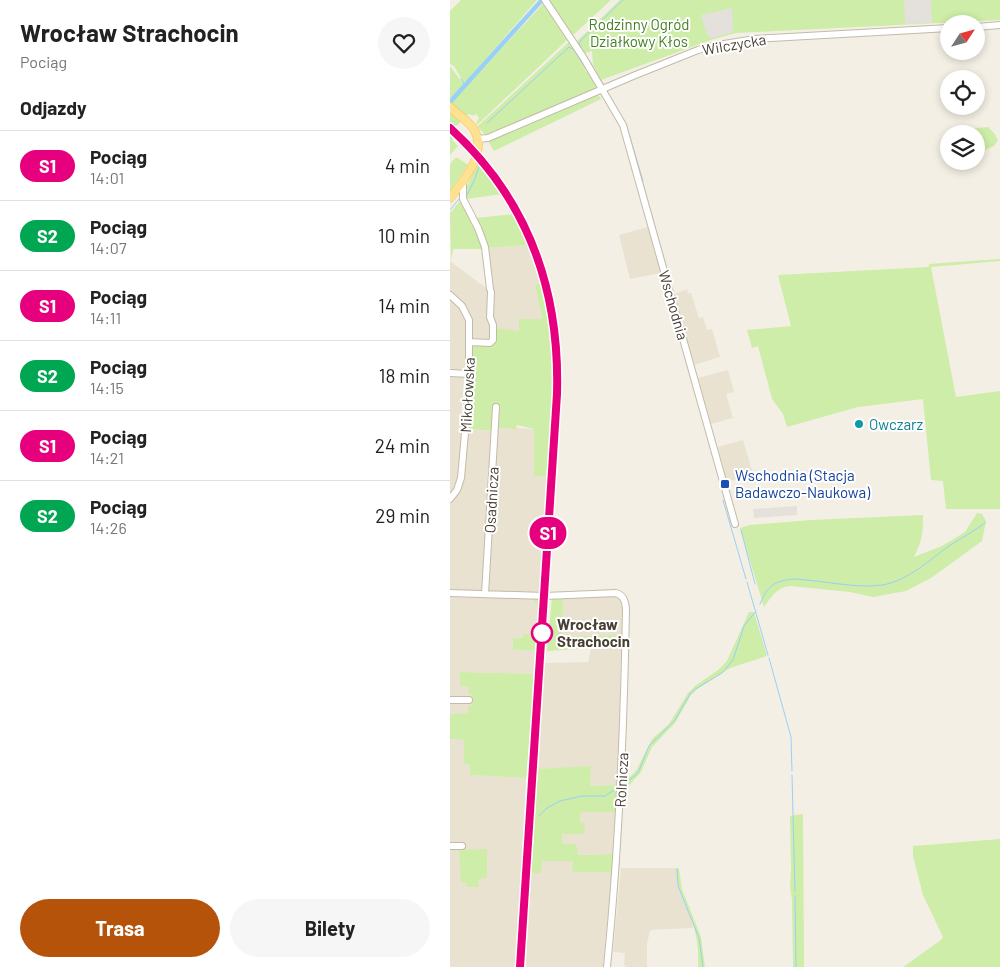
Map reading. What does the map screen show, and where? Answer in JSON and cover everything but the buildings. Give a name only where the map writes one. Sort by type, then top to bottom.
[{"type":"main road","points":[[450,107],[471,126],[477,139],[475,161],[450,198]]},
{"type":"street","name":"Wschodnia","points":[[545,1],[583,57],[627,135],[735,524]]},
{"type":"street","points":[[985,26],[1000,25]]},
{"type":"street","name":"Wilczycka","points":[[477,139],[494,136],[698,50],[755,38],[940,28]]},
{"type":"street","points":[[461,183],[463,186],[463,199],[478,228],[484,247],[491,290],[490,317],[494,324],[493,340],[490,343],[469,342]]},
{"type":"street","name":"Mikołowska","points":[[450,295],[467,314],[469,342],[469,374],[461,478],[457,490],[450,499]]},
{"type":"street","points":[[450,374],[469,374]]},
{"type":"street","name":"Osadnicza","points":[[485,594],[496,407]]},
{"type":"street","points":[[450,593],[485,594]]},
{"type":"street","name":"Rolnicza","points":[[485,594],[540,596],[616,593],[620,594],[624,599],[626,608],[618,846],[607,967]]},
{"type":"street","points":[[450,700],[469,700]]},
{"type":"street","points":[[450,846],[462,846]]},
{"type":"shaded area","points":[[904,0],[931,0],[932,23],[905,24]]},
{"type":"shaded area","points":[[732,8],[733,32],[712,38],[708,37],[701,15]]},
{"type":"shaded area","points":[[648,227],[661,273],[630,279],[619,235]]},
{"type":"shaded area","points":[[527,245],[540,283],[535,285],[542,319],[519,331],[510,331],[492,337],[488,341],[467,340],[460,429],[493,431],[484,589],[482,591],[450,590],[450,261],[486,288],[491,286],[486,248]]},
{"type":"shaded area","points":[[687,289],[688,293],[691,293],[699,318],[703,317],[707,330],[712,329],[720,357],[694,365],[675,294]]},
{"type":"shaded area","points":[[728,370],[734,392],[726,394],[733,418],[711,424],[698,378]]},
{"type":"shaded area","points":[[497,427],[535,429],[534,476],[548,477],[541,592],[489,591],[487,589]]},
{"type":"shaded area","points":[[743,440],[753,474],[727,482],[718,447]]},
{"type":"shaded area","points":[[797,506],[797,515],[754,518],[753,509]]},
{"type":"shaded area","points":[[615,596],[622,603],[622,635],[562,637],[563,599]]},
{"type":"shaded area","points":[[450,597],[541,599],[535,674],[460,672],[473,694],[473,706],[468,713],[450,714]]},
{"type":"shaded area","points":[[621,648],[618,785],[590,786],[591,767],[536,769],[544,663],[588,662],[591,649]]},
{"type":"shaded area","points":[[450,739],[464,740],[470,765],[470,775],[526,778],[517,967],[450,967]]},
{"type":"shaded area","points":[[581,812],[617,812],[613,854],[578,855],[563,844],[562,834],[584,833],[580,823]]},
{"type":"shaded area","points":[[541,861],[573,861],[572,872],[612,872],[603,967],[526,967],[527,903],[529,903],[532,873]]},
{"type":"shaded area","points":[[621,868],[676,868],[678,888],[692,921],[693,928],[650,930],[647,944],[647,967],[627,967],[624,965],[625,953],[613,952]]},
{"type":"green space","points":[[461,0],[537,0],[470,77],[472,80],[543,4],[568,39],[478,124],[476,124],[479,118],[476,114],[473,116],[467,115],[451,132],[455,137],[452,140],[458,146],[450,155],[450,66],[462,80],[454,66],[450,64],[450,11]]},
{"type":"green space","points":[[548,0],[611,0],[572,36]]},
{"type":"green space","name":"Rodzinny Ogród Działkowy Kłos","points":[[620,0],[1000,0],[1000,20],[985,21],[985,15],[940,15],[940,23],[736,33],[711,40],[601,80],[593,65],[592,51],[583,54],[576,42]]},
{"type":"green space","points":[[570,41],[587,67],[586,72],[589,71],[598,86],[596,90],[503,130],[500,129],[485,135],[477,126]]},
{"type":"green space","points":[[597,93],[601,99],[494,151],[489,143],[490,140]]},
{"type":"green space","points":[[985,127],[988,127],[998,140],[994,146],[985,150]]},
{"type":"green space","points":[[455,158],[468,165],[450,191],[450,164]]},
{"type":"green space","points":[[480,161],[503,194],[466,199],[465,189]]},
{"type":"green space","points":[[460,201],[466,208],[483,249],[455,249],[453,250],[451,261],[450,213]]},
{"type":"green space","points":[[516,214],[541,273],[554,335],[556,356],[555,389],[548,477],[534,476],[534,429],[517,425],[516,429],[494,427],[493,431],[469,429],[473,379],[473,344],[494,345],[495,328],[519,331],[519,319],[542,319],[535,285],[540,283],[527,245],[486,248],[476,218]]},
{"type":"green space","points":[[1000,259],[1000,261],[931,267],[956,397],[1000,391],[1000,509],[946,509],[943,481],[931,480],[923,399],[858,407],[787,427],[783,414],[772,399],[758,346],[752,348],[747,330],[791,326],[778,275],[929,267],[929,264]]},
{"type":"green space","points":[[977,513],[982,514],[986,521],[982,541],[931,578],[906,591],[873,597],[850,592],[790,586],[778,590],[764,607],[740,528],[750,525],[812,520],[923,515],[922,537],[914,557],[942,546],[965,532]]},
{"type":"green space","points":[[552,598],[563,599],[562,637],[622,635],[621,648],[547,651]]},
{"type":"green space","points":[[534,599],[541,599],[537,650],[513,650],[513,638],[522,638],[524,634],[529,634],[530,637],[535,634],[534,631],[538,630],[535,628],[538,614],[536,606],[538,603],[534,602]]},
{"type":"green space","points":[[749,612],[754,612],[767,656],[730,668],[696,690],[691,695],[675,723],[652,747],[641,772],[626,789],[626,776],[630,777],[637,769],[652,739],[669,724],[688,693],[727,661]]},
{"type":"green space","points":[[460,672],[535,674],[526,778],[470,775],[470,765],[464,764],[464,740],[450,739],[450,714],[468,713],[468,706],[473,705],[473,695],[468,694],[469,687],[460,686]]},
{"type":"green space","points":[[591,766],[590,786],[618,785],[617,812],[581,812],[580,823],[585,823],[584,834],[562,834],[563,844],[576,844],[578,855],[613,854],[612,872],[572,872],[573,861],[542,861],[541,873],[532,873],[529,903],[527,903],[536,769]]},
{"type":"green space","points":[[803,814],[804,967],[793,967],[790,816]]},
{"type":"green space","points":[[1000,839],[1000,967],[903,967],[943,937],[923,895],[913,856],[913,846]]},
{"type":"green space","points":[[487,849],[487,878],[478,879],[479,887],[467,887],[466,883],[461,882],[459,850]]},
{"type":"green space","points":[[676,868],[679,869],[682,889],[701,937],[705,967],[698,967],[698,949],[695,932],[679,889]]},
{"type":"waterway","points":[[450,102],[542,0]]},
{"type":"waterway","points":[[584,53],[579,44],[581,40],[623,0]]},
{"type":"waterway","points":[[487,123],[569,47],[574,50],[585,67]]},
{"type":"waterway","points":[[587,57],[603,84]]},
{"type":"waterway","points":[[461,79],[465,85]]},
{"type":"waterway","points":[[611,98],[625,123]]},
{"type":"waterway","points":[[627,127],[643,181]]},
{"type":"waterway","points":[[466,197],[480,164]]},
{"type":"waterway","points":[[643,184],[672,288]]},
{"type":"waterway","points":[[450,210],[460,198]]},
{"type":"waterway","points":[[723,500],[746,579]]},
{"type":"waterway","points":[[760,604],[772,585],[787,580],[794,579],[861,586],[892,583],[909,575],[985,523]]},
{"type":"waterway","points":[[741,530],[755,584]]},
{"type":"waterway","points":[[747,582],[768,655]]},
{"type":"waterway","points":[[624,784],[638,773],[649,746],[675,720],[690,694],[722,673],[733,660],[744,626],[756,611]]},
{"type":"waterway","points":[[769,658],[791,737],[792,771]]},
{"type":"waterway","points":[[621,824],[625,743]]},
{"type":"waterway","points":[[792,775],[795,891]]},
{"type":"waterway","points":[[539,816],[547,808],[560,801],[582,796],[605,796],[617,788]]},
{"type":"waterway","points":[[619,855],[619,867]]},
{"type":"waterway","points":[[677,869],[678,886],[699,938],[703,967]]},
{"type":"waterway","points":[[618,873],[618,878]]},
{"type":"waterway","points":[[610,967],[617,886]]},
{"type":"waterway","points":[[795,896],[796,967]]},
{"type":"railway","points":[[450,128],[477,155],[500,185],[534,249],[545,283],[552,319],[556,356],[557,394],[520,967]]},
{"type":"train","name":"S1","points":[[450,128],[494,177],[514,207],[541,268],[546,284],[556,339],[557,394],[520,967]]},
{"type":"place","name":"Owczarz","points":[[859,424]]},
{"type":"place","name":"Wschodnia (Stacja Badawczo-Naukowa)","points":[[725,484]]},
{"type":"place","name":"Wrocław Strachocin","points":[[542,633]]}]
